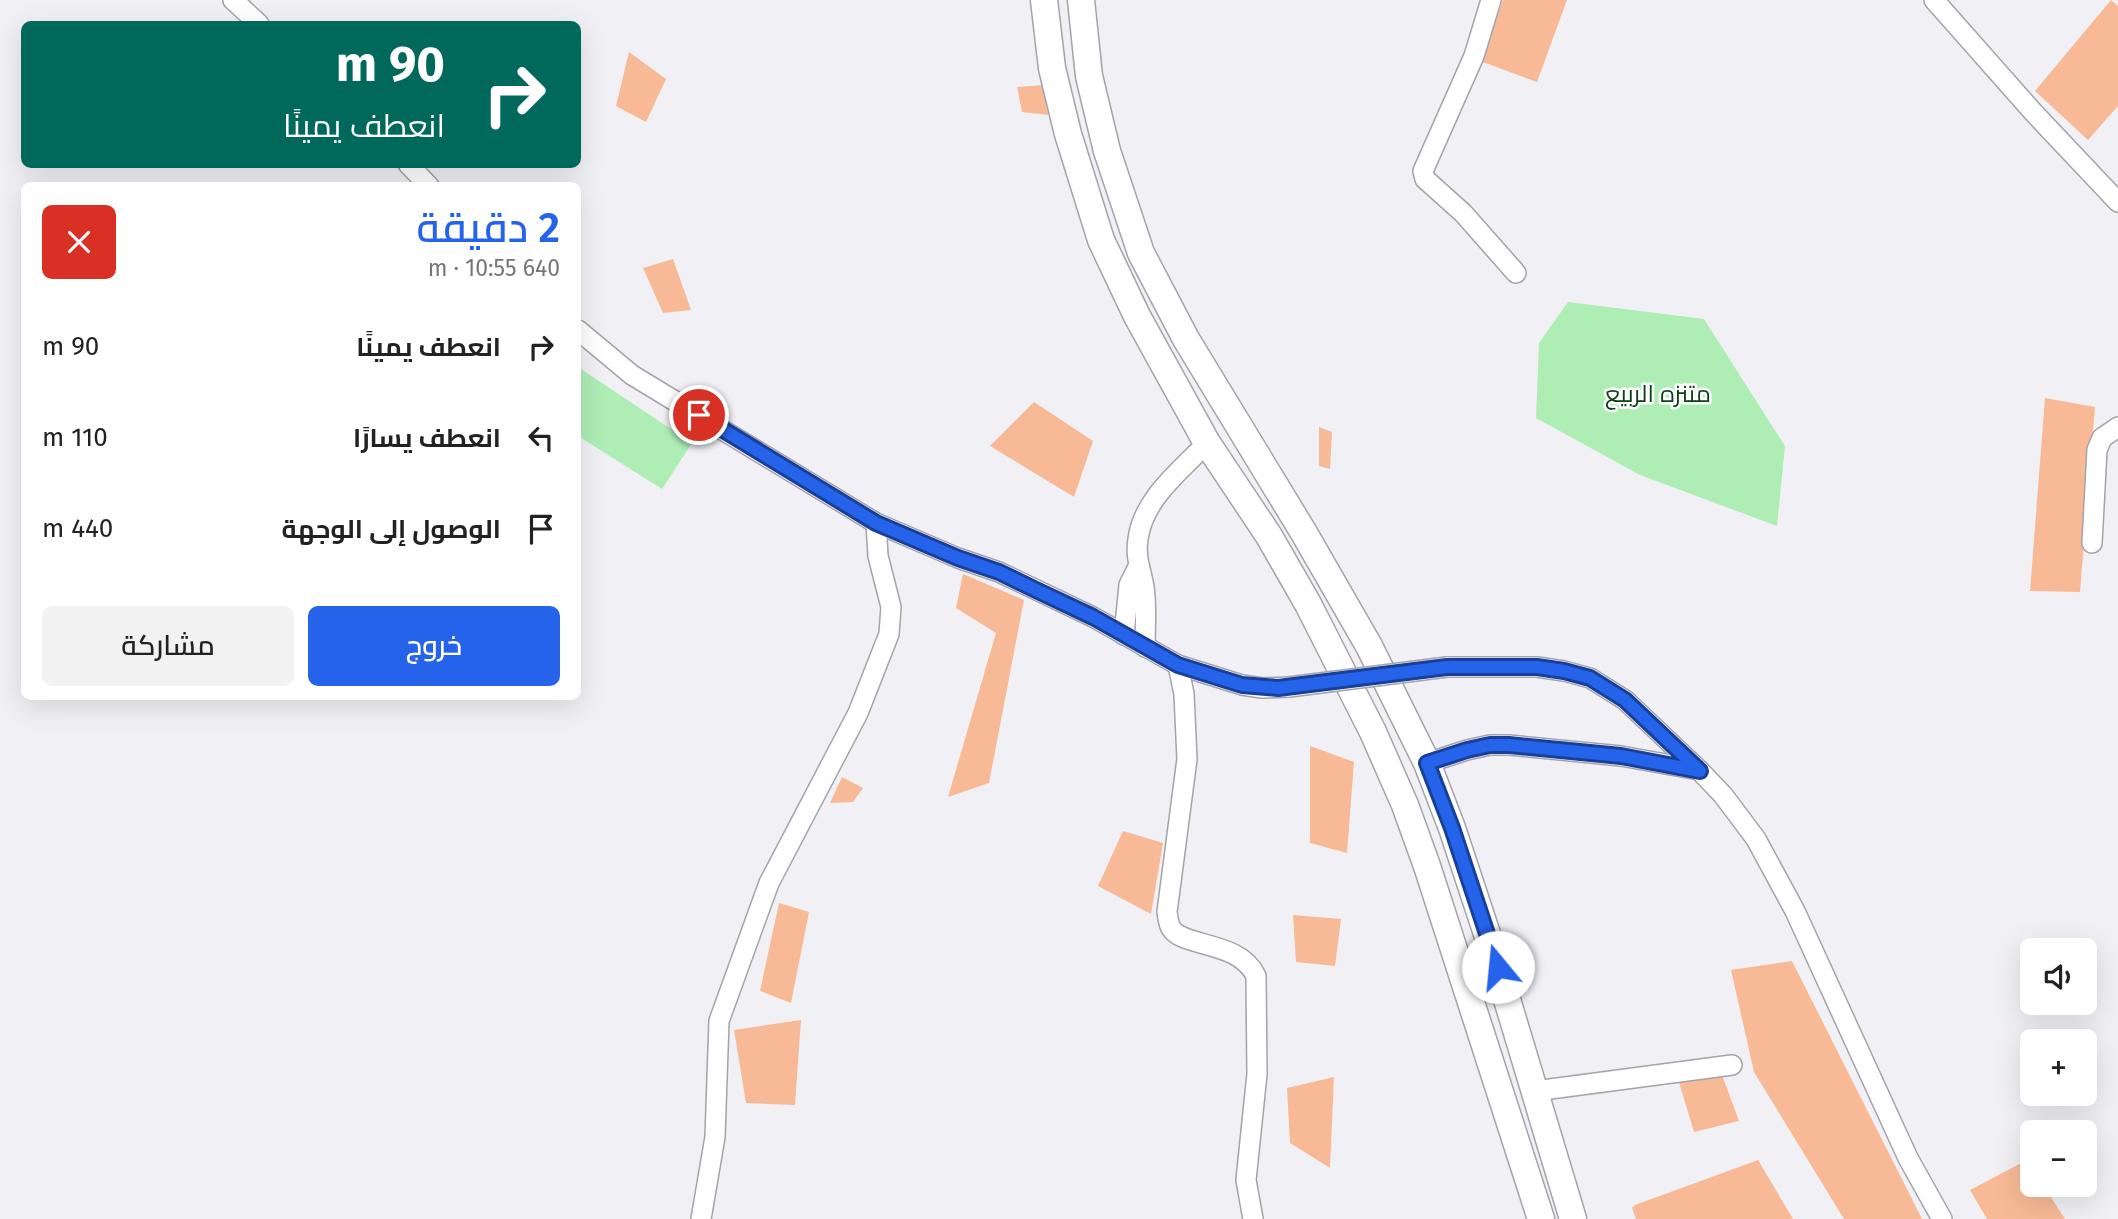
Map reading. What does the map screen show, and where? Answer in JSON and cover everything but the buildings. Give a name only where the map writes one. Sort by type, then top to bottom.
[{"type":"main road","points":[[1541,1219],[1427,866],[1384,757],[1308,604],[1269,536],[1207,443],[1137,316],[1101,240],[1068,134],[1052,68],[1044,8],[1081,4],[1092,89],[1107,150],[1141,253],[1186,338],[1369,646],[1427,763],[1452,828],[1490,943],[1573,1219]]},
{"type":"street","points":[[233,0],[256,21]]},
{"type":"street","points":[[1491,0],[1474,56],[1423,171],[1425,179],[1463,213],[1516,273]]},
{"type":"street","points":[[1934,0],[2034,113],[2118,202]]},
{"type":"street","points":[[412,168],[425,182]]},
{"type":"street","points":[[581,332],[632,375],[876,523],[958,558],[999,572],[1093,617],[1178,665],[1242,685],[1289,687],[1447,667],[1537,667],[1590,678],[1625,700],[1700,771],[1737,813],[1772,866],[1800,920],[1908,1158],[1942,1219]]},
{"type":"street","points":[[2092,543],[2096,450],[2102,438],[2118,427]]},
{"type":"street","points":[[1145,647],[1145,596],[1138,567],[1138,538],[1147,510],[1162,489],[1207,443]]},
{"type":"street","points":[[701,1219],[715,1137],[719,1021],[769,883],[858,713],[889,634],[891,607],[878,556],[876,523]]},
{"type":"street","points":[[1124,635],[1129,585],[1138,567]]},
{"type":"street","points":[[1178,665],[1184,694],[1187,759],[1167,912],[1172,930],[1180,937],[1219,947],[1247,961],[1256,976],[1257,1074],[1246,1180],[1253,1219]]},
{"type":"street","points":[[1427,763],[1467,750],[1490,745],[1509,745],[1621,756],[1700,771]]},
{"type":"street","points":[[1535,1091],[1732,1065]]},
{"type":"green space","name":"متنزه الربيع","points":[[1568,302],[1704,319],[1785,446],[1777,526],[1640,475],[1536,418],[1539,343]]},
{"type":"green space","points":[[581,369],[692,443],[662,489],[581,438]]},
{"type":"route","points":[[699,415],[876,523],[958,558],[999,572],[1093,617],[1178,665],[1242,685],[1278,688],[1447,667],[1537,667],[1590,678],[1607,687],[1625,700],[1700,771],[1621,756],[1509,745],[1490,745],[1467,750],[1427,763],[1452,828],[1498,967]]}]
